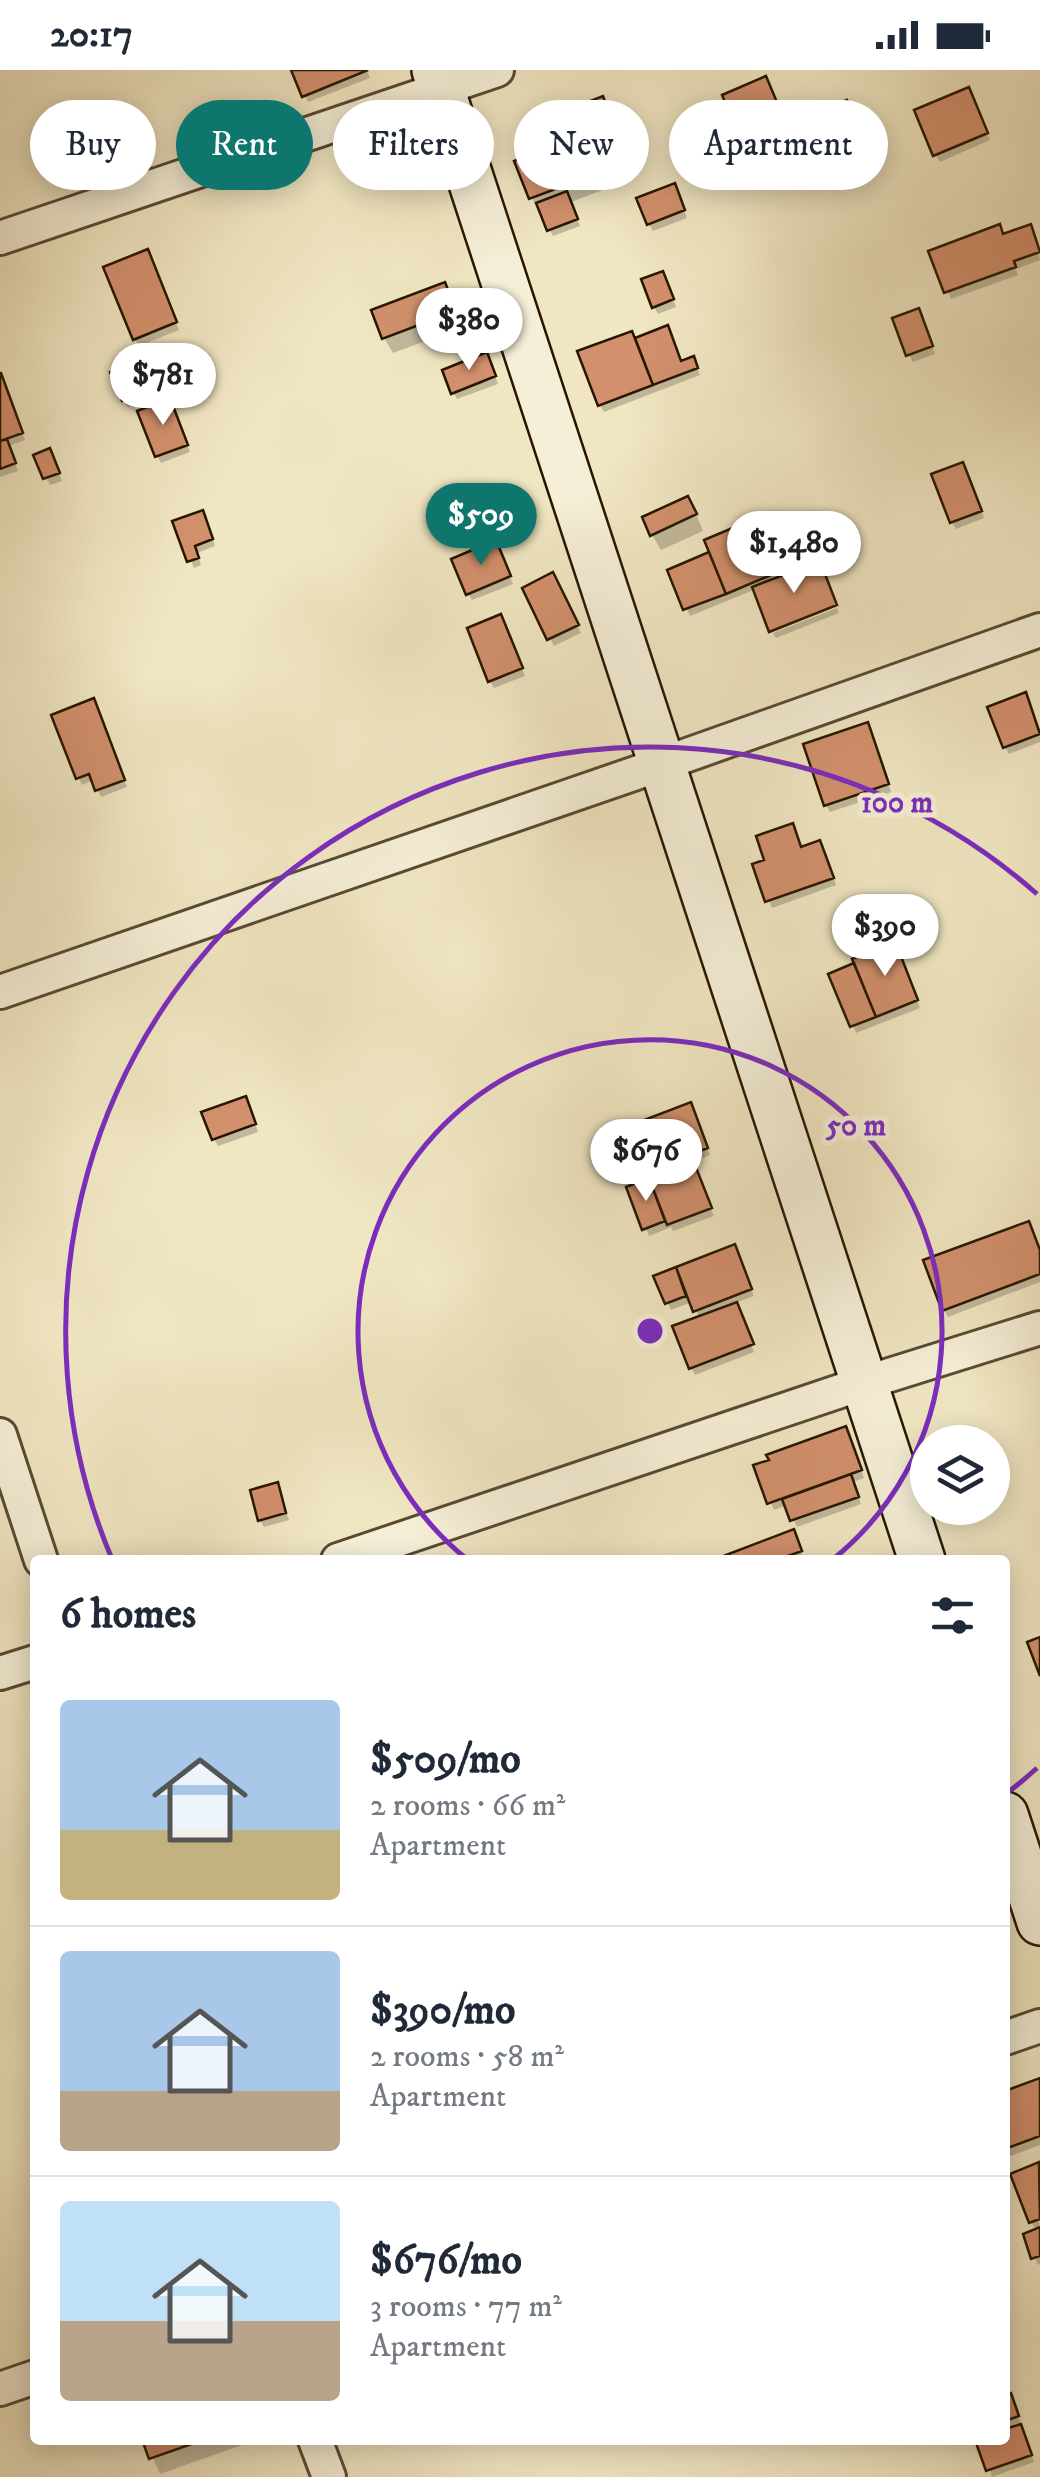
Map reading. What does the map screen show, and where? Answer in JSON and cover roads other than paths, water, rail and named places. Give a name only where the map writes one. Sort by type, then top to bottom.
[{"type":"street","points":[[0,238],[438,79],[497,70]]},
{"type":"street","points":[[438,79],[920,1555]]},
{"type":"street","points":[[0,992],[1040,630]]},
{"type":"street","points":[[353,1555],[1040,1328]]},
{"type":"street","points":[[0,1435],[39,1555]]},
{"type":"street","points":[[0,1674],[30,1664]]},
{"type":"street","points":[[1010,1830],[1040,1922]]},
{"type":"street","points":[[1010,2036],[1040,2026]]},
{"type":"street","points":[[0,2389],[30,2379]]},
{"type":"street","points":[[318,2445],[328,2477]]}]
